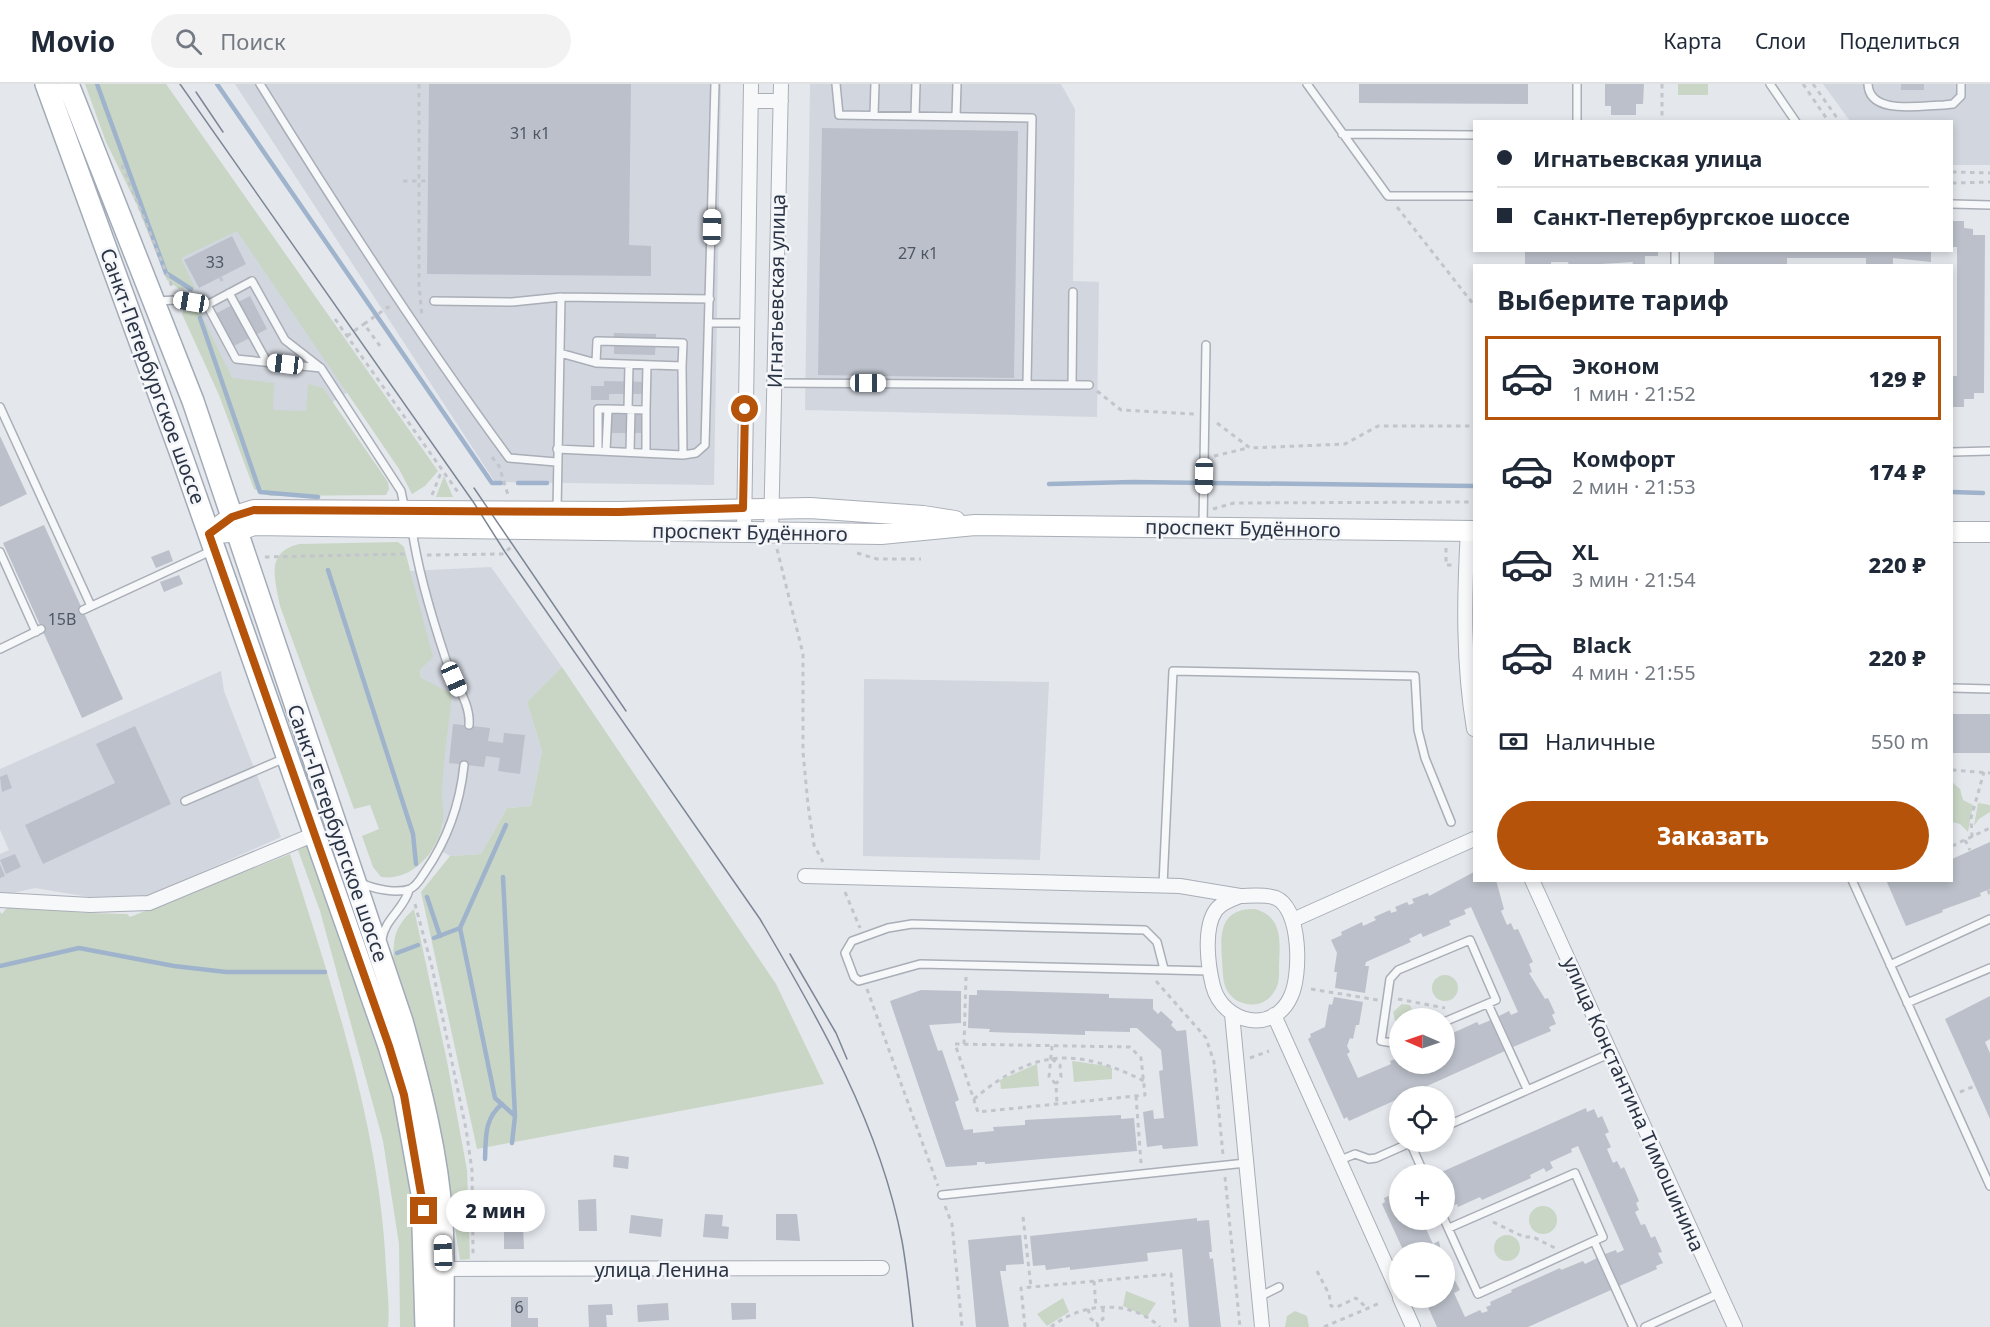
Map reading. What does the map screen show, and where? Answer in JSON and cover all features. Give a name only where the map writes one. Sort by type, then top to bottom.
[{"type":"main road","name":"Санкт-Петербургское шоссе","points":[[46,84],[212,542],[404,1095],[422,1194],[426,1327]]},
{"type":"main road","name":"Санкт-Петербургское шоссе","points":[[68,84],[156,301],[234,524],[379,954],[414,1066],[432,1150],[442,1221],[443,1327]]},
{"type":"main road","name":"проспект Будённого","points":[[212,542],[234,524],[408,519],[557,510],[772,508],[923,516],[975,525]]},
{"type":"main road","name":"проспект Будённого","points":[[408,519],[744,533],[774,540],[881,534],[975,525],[1203,520],[1471,531]]},
{"type":"main road","points":[[1953,532],[1990,532]]},
{"type":"street","name":"Игнатьевская улица","points":[[744,533],[751,84]]},
{"type":"street","name":"Игнатьевская улица","points":[[774,540],[772,508],[781,84]]},
{"type":"street","points":[[751,101],[781,101]]},
{"type":"street","points":[[1471,531],[1466,630],[1473,722]]},
{"type":"street","points":[[0,900],[90,905],[149,903],[315,834]]},
{"type":"street","points":[[1293,920],[1473,839]]},
{"type":"street","points":[[805,876],[1163,885],[1200,887],[1240,896],[1276,898],[1284,904],[1293,920],[1296,939],[1296,976],[1291,997],[1274,1015],[1252,1021],[1232,1014],[1221,1005],[1210,971],[1211,922],[1216,909],[1240,896]]},
{"type":"street","name":"улица Константина Тимошинина","points":[[1533,882],[1735,1327]]},
{"type":"street","points":[[1232,1014],[1262,1327]]},
{"type":"street","points":[[1274,1015],[1389,1273]]},
{"type":"street","name":"улица Ленина","points":[[443,1269],[882,1268]]},
{"type":"street","points":[[1405,1308],[1413,1327]]},
{"type":"lane","points":[[260,84],[357,241],[509,458],[556,462]]},
{"type":"lane","points":[[557,449],[646,451],[683,455],[696,453],[705,445],[715,84]]},
{"type":"lane","points":[[836,84],[838,115],[1032,118],[1027,384]]},
{"type":"lane","points":[[874,84],[874,115]]},
{"type":"lane","points":[[915,116],[916,84]]},
{"type":"lane","points":[[956,117],[957,84]]},
{"type":"lane","points":[[1307,84],[1388,196],[1473,196]]},
{"type":"lane","points":[[1577,84],[1577,120]]},
{"type":"lane","points":[[1770,84],[1795,120]]},
{"type":"lane","points":[[1868,84],[1869,92],[1876,101],[1888,105],[1953,104],[1961,96],[1960,84]]},
{"type":"lane","points":[[1342,134],[1473,135]]},
{"type":"lane","points":[[1953,204],[1990,205]]},
{"type":"lane","points":[[156,301],[176,300],[207,305],[252,281],[285,340],[321,368],[401,491],[415,554],[447,662],[470,713],[469,725]]},
{"type":"lane","points":[[1072,384],[1073,292]]},
{"type":"lane","points":[[229,293],[267,362]]},
{"type":"lane","points":[[434,301],[512,302],[561,297],[710,299]]},
{"type":"lane","points":[[557,510],[556,462],[561,297]]},
{"type":"lane","points":[[207,305],[236,359],[321,368]]},
{"type":"lane","points":[[710,322],[747,323]]},
{"type":"lane","points":[[596,363],[597,342],[683,343],[683,455]]},
{"type":"lane","points":[[1203,520],[1206,345]]},
{"type":"lane","points":[[560,353],[596,363],[682,366]]},
{"type":"lane","points":[[629,364],[630,451]]},
{"type":"lane","points":[[646,451],[647,365]]},
{"type":"lane","points":[[774,383],[1089,385]]},
{"type":"lane","points":[[0,407],[91,606]]},
{"type":"lane","points":[[598,451],[598,409],[646,410]]},
{"type":"lane","points":[[606,451],[608,409]]},
{"type":"lane","points":[[1953,452],[1990,451]]},
{"type":"lane","points":[[83,610],[212,542]]},
{"type":"lane","points":[[0,552],[38,630],[0,650]]},
{"type":"lane","points":[[1163,885],[1173,671],[1415,676],[1420,739],[1438,793],[1451,822]]},
{"type":"lane","points":[[1953,688],[1990,689]]},
{"type":"lane","points":[[185,801],[286,757]]},
{"type":"lane","points":[[353,877],[373,888],[409,890],[416,885],[443,847],[454,814],[464,765]]},
{"type":"lane","points":[[1853,882],[1989,1181]]},
{"type":"lane","points":[[379,954],[386,923],[407,898],[409,890]]},
{"type":"lane","points":[[1890,964],[1990,919]]},
{"type":"lane","points":[[1164,969],[1157,942],[1145,930],[912,924],[888,928],[852,941],[845,953],[854,977],[859,981],[920,964],[1210,971]]},
{"type":"lane","points":[[1389,1041],[1381,1041],[1390,979],[1398,970],[1470,940],[1496,1000],[1455,1018]]},
{"type":"lane","points":[[1907,1003],[1990,968]]},
{"type":"lane","points":[[1488,1004],[1527,1089]]},
{"type":"lane","points":[[1455,1122],[1611,1053]]},
{"type":"lane","points":[[1338,1161],[1355,1154],[1369,1159],[1389,1152]]},
{"type":"lane","points":[[942,1195],[1246,1163]]},
{"type":"lane","points":[[1450,1230],[1478,1294],[1603,1237],[1575,1173],[1455,1225]]},
{"type":"lane","points":[[1594,1241],[1633,1327]]},
{"type":"lane","points":[[1259,1297],[1280,1287]]},
{"type":"lane","points":[[1645,1327],[1720,1293]]},
{"type":"path","points":[[413,324],[423,316],[419,285],[419,84]]},
{"type":"path","points":[[1662,84],[1662,120]]},
{"type":"path","points":[[1803,84],[1828,120]]},
{"type":"path","points":[[1813,84],[1839,120]]},
{"type":"path","points":[[1953,172],[1990,172]]},
{"type":"path","points":[[403,181],[428,181]]},
{"type":"path","points":[[1953,183],[1990,182]]},
{"type":"path","points":[[1388,196],[1473,304]]},
{"type":"path","points":[[347,336],[384,310]]},
{"type":"path","points":[[335,319],[466,503]]},
{"type":"path","points":[[364,324],[380,346]]},
{"type":"path","points":[[1089,385],[1121,410],[1205,414],[1250,448]]},
{"type":"path","points":[[1204,458],[1250,448],[1345,444],[1378,426],[1473,426]]},
{"type":"path","points":[[434,492],[442,470]]},
{"type":"path","points":[[505,483],[509,500]]},
{"type":"path","points":[[1203,520],[1234,503],[1473,502]]},
{"type":"path","points":[[774,540],[803,654],[803,752],[814,845],[822,862],[834,862],[864,938]]},
{"type":"path","points":[[259,557],[304,554],[406,554]]},
{"type":"path","points":[[422,555],[502,555]]},
{"type":"path","points":[[1953,770],[1990,773]]},
{"type":"path","points":[[1972,837],[1971,818],[1984,772]]},
{"type":"path","points":[[1953,846],[1990,828]]},
{"type":"path","points":[[1965,840],[1970,850]]},
{"type":"path","points":[[1988,890],[1990,896]]},
{"type":"path","points":[[414,899],[437,990],[466,1130],[472,1170],[473,1260]]},
{"type":"path","points":[[964,1044],[966,972]]},
{"type":"path","points":[[1155,980],[1206,1038],[1214,1062],[1240,1327]]},
{"type":"path","points":[[864,981],[952,1224],[962,1327]]},
{"type":"path","points":[[1311,989],[1467,1013]]},
{"type":"path","points":[[955,1044],[964,1044],[1130,1047],[1142,1058],[1145,1095],[978,1112],[955,1044]]},
{"type":"path","points":[[1052,1046],[1052,1059],[1048,1066],[1049,1077],[1056,1084]]},
{"type":"path","points":[[974,1099],[1001,1077],[1019,1068],[1052,1059],[1099,1062],[1144,1081]]},
{"type":"path","points":[[1052,1059],[1060,1065],[1060,1077],[1056,1084],[1058,1104]]},
{"type":"path","points":[[1950,1097],[1975,1086]]},
{"type":"path","points":[[1136,1096],[1142,1167]]},
{"type":"path","points":[[1477,1216],[1567,1253]]},
{"type":"path","points":[[1023,1217],[1031,1287]]},
{"type":"path","points":[[1317,1271],[1329,1294],[1331,1306],[1337,1306],[1356,1298],[1366,1308]]},
{"type":"path","points":[[1025,1327],[1021,1288],[1171,1274],[1176,1327]]},
{"type":"path","points":[[1094,1281],[1096,1307]]},
{"type":"path","points":[[1324,1327],[1380,1303]]},
{"type":"path","points":[[1088,1309],[1091,1319],[1097,1325],[1103,1319],[1103,1307]]},
{"type":"path","points":[[1051,1327],[1070,1315],[1103,1307],[1136,1312],[1160,1327]]},
{"type":"shaded area","points":[[235,84],[721,84],[714,485],[495,482]]},
{"type":"shaded area","points":[[810,84],[1061,84],[1075,109],[1073,281],[1099,282],[1097,417],[805,410]]},
{"type":"shaded area","points":[[1823,84],[1990,84],[1990,165],[1953,165],[1953,120],[1849,120]]},
{"type":"shaded area","points":[[235,223],[350,391],[307,418],[272,417],[232,380],[171,256]]},
{"type":"shaded area","points":[[491,567],[562,667],[527,702],[542,751],[531,806],[507,808],[481,854],[450,856],[435,847],[443,826],[442,790],[420,670],[432,657],[410,571]]},
{"type":"shaded area","points":[[221,671],[224,691],[281,837],[148,896],[89,897],[35,888],[0,896],[0,854],[9,850],[0,830],[0,769]]},
{"type":"shaded area","points":[[864,679],[1049,682],[1040,860],[863,856]]},
{"type":"green space","points":[[85,84],[166,84],[438,471],[425,486],[412,494],[399,469],[237,231],[181,258],[195,288],[179,289],[167,280],[137,205],[106,142]]},
{"type":"green space","points":[[1678,84],[1708,84],[1708,95],[1678,95]]},
{"type":"green space","points":[[185,305],[194,306],[201,314],[232,378],[274,383],[273,410],[306,411],[308,384],[323,388],[388,482],[389,489],[386,495],[270,496],[254,489],[219,395],[182,314]]},
{"type":"green space","points":[[444,476],[453,497],[436,497]]},
{"type":"green space","points":[[398,542],[404,547],[433,657],[420,670],[421,678],[452,694],[442,791],[443,823],[439,837],[428,856],[412,870],[402,875],[381,877],[373,867],[362,836],[379,829],[370,805],[354,809],[280,606],[275,568],[281,553],[299,544]]},
{"type":"green space","points":[[562,667],[776,984],[824,1084],[477,1149],[421,892],[450,856],[481,854],[507,808],[531,806],[542,751],[527,702]]},
{"type":"green space","points":[[1953,783],[1960,789],[1963,800],[1973,805],[1968,832],[1960,824],[1953,822]]},
{"type":"green space","points":[[1978,803],[1990,805],[1990,812],[1979,819],[1974,826]]},
{"type":"green space","points":[[310,844],[370,1011],[399,1113],[411,1193],[416,1327],[400,1327],[399,1244],[383,1141],[320,911],[298,850]]},
{"type":"green space","points":[[290,854],[352,1058],[364,1111],[382,1215],[389,1312],[388,1327],[0,1327],[0,912],[2,914],[8,906],[127,914],[130,917]]},
{"type":"green space","points":[[414,909],[447,1061],[467,1170],[470,1259],[460,1260],[433,1112],[395,974],[393,959],[396,934],[403,921]]},
{"type":"green space","points":[[1255,909],[1271,918],[1278,931],[1279,976],[1277,986],[1270,998],[1258,1004],[1244,1004],[1232,997],[1226,988],[1223,977],[1222,932],[1229,918],[1235,913]]},
{"type":"green space","points":[[1445,975],[1454,979],[1458,988],[1454,997],[1445,1001],[1436,997],[1432,988],[1436,979]]},
{"type":"green space","points":[[1402,1004],[1410,1005],[1411,1008],[1398,1008]]},
{"type":"green space","points":[[1072,1061],[1112,1068],[1112,1079],[1074,1082]]},
{"type":"green space","points":[[1037,1064],[1039,1086],[1001,1089],[1000,1080]]},
{"type":"green space","points":[[1543,1206],[1553,1210],[1557,1220],[1553,1230],[1543,1234],[1533,1230],[1529,1220],[1533,1210]]},
{"type":"green space","points":[[1507,1235],[1516,1239],[1520,1248],[1516,1257],[1507,1261],[1498,1257],[1494,1248],[1498,1239]]},
{"type":"green space","points":[[1126,1291],[1156,1303],[1147,1317],[1123,1306]]},
{"type":"green space","points":[[1063,1298],[1069,1312],[1047,1326],[1037,1314]]},
{"type":"green space","points":[[1295,1311],[1307,1316],[1309,1327],[1285,1327],[1287,1316]]},
{"type":"building","points":[[429,84],[631,84],[629,245],[651,246],[651,276],[427,274]]},
{"type":"building","points":[[1359,84],[1528,84],[1528,104],[1359,103]]},
{"type":"building","points":[[1605,84],[1644,84],[1643,104],[1636,104],[1636,115],[1611,115],[1611,106],[1605,106]]},
{"type":"building","points":[[1901,84],[1924,84],[1924,90],[1901,90]]},
{"type":"building","points":[[822,128],[1018,131],[1014,378],[818,375]]},
{"type":"building","points":[[1953,221],[1964,221],[1964,228],[1973,229],[1973,235],[1985,235],[1984,393],[1974,393],[1974,399],[1964,399],[1964,407],[1953,407],[1953,376],[1957,376],[1957,247],[1953,247]]},
{"type":"building","points":[[232,236],[246,264],[199,288],[184,260]]},
{"type":"building","points":[[1525,252],[1658,252],[1658,256],[1645,256],[1645,264],[1551,262],[1551,264],[1525,264]]},
{"type":"building","points":[[1714,252],[1931,252],[1931,262],[1893,258],[1893,264],[1866,264],[1866,258],[1787,258],[1787,264],[1714,264]]},
{"type":"building","points":[[250,296],[267,329],[228,349],[211,316]]},
{"type":"building","points":[[614,333],[656,334],[655,355],[614,354]]},
{"type":"building","points":[[604,381],[648,382],[648,394],[609,394],[609,400],[591,400],[591,386],[604,386]]},
{"type":"building","points":[[595,413],[645,414],[645,433],[595,433]]},
{"type":"building","points":[[0,436],[27,494],[0,507]]},
{"type":"building","points":[[44,525],[123,699],[82,718],[3,543]]},
{"type":"building","points":[[169,550],[173,561],[156,568],[151,557]]},
{"type":"building","points":[[179,575],[183,584],[164,592],[160,582]]},
{"type":"building","points":[[1953,714],[1990,714],[1990,753],[1953,753]]},
{"type":"building","points":[[453,724],[490,728],[488,741],[503,743],[504,733],[525,735],[520,774],[498,771],[500,758],[486,756],[484,767],[449,763]]},
{"type":"building","points":[[135,726],[171,804],[43,864],[25,825],[115,783],[96,744]]},
{"type":"building","points":[[7,774],[12,788],[2,792],[0,777]]},
{"type":"building","points":[[1990,842],[1990,889],[1980,893],[1981,896],[1906,926],[1887,882],[1953,882],[1953,859]]},
{"type":"building","points":[[15,854],[21,867],[6,874],[0,860]]},
{"type":"building","points":[[0,864],[5,876],[0,878]]},
{"type":"building","points":[[1473,873],[1473,882],[1497,882],[1504,909],[1501,911],[1507,925],[1511,923],[1514,930],[1518,929],[1533,962],[1529,964],[1532,972],[1529,973],[1545,999],[1548,998],[1555,1013],[1552,1015],[1556,1024],[1549,1027],[1551,1031],[1513,1047],[1499,1016],[1509,1011],[1511,1015],[1518,1012],[1471,907],[1464,910],[1466,914],[1449,921],[1451,925],[1423,937],[1421,933],[1409,939],[1411,942],[1366,962],[1365,966],[1369,966],[1365,993],[1335,988],[1337,972],[1334,972],[1337,953],[1331,940],[1342,935],[1341,932],[1362,922],[1363,926],[1376,920],[1374,917],[1390,910],[1391,913],[1397,911],[1395,907],[1407,902],[1409,905],[1414,903],[1412,899],[1428,893],[1429,896]]},
{"type":"building","points":[[921,990],[961,991],[961,1023],[929,1025],[938,1051],[942,1050],[959,1100],[955,1102],[964,1130],[973,1129],[973,1133],[994,1131],[993,1127],[1025,1125],[1025,1120],[1121,1115],[1121,1119],[1134,1118],[1137,1151],[985,1164],[985,1162],[977,1162],[977,1165],[946,1167],[890,1001]]},
{"type":"building","points":[[977,990],[1109,994],[1109,998],[1153,999],[1153,1009],[1158,1014],[1161,1011],[1173,1022],[1171,1025],[1177,1031],[1186,1030],[1198,1146],[1163,1149],[1162,1145],[1147,1147],[1143,1112],[1153,1110],[1154,1119],[1164,1118],[1159,1071],[1163,1070],[1161,1050],[1137,1028],[1130,1028],[1130,1032],[1085,1031],[1085,1035],[989,1032],[990,1029],[968,1028],[969,995],[977,995]]},
{"type":"building","points":[[1990,996],[1990,1039],[1985,1042],[1990,1053],[1990,1119],[1945,1019]]},
{"type":"building","points":[[1334,997],[1363,1002],[1359,1025],[1356,1025],[1353,1039],[1350,1038],[1347,1046],[1350,1052],[1347,1054],[1358,1078],[1389,1065],[1389,1074],[1454,1074],[1427,1086],[1389,1086],[1389,1103],[1349,1121],[1347,1117],[1344,1119],[1308,1039],[1311,1037],[1310,1034],[1325,1027],[1329,1004],[1332,1005]]},
{"type":"building","points":[[1491,1020],[1505,1051],[1455,1073],[1455,1032],[1477,1022],[1479,1025]]},
{"type":"building","points":[[1586,1108],[1587,1112],[1594,1109],[1598,1118],[1602,1116],[1609,1132],[1605,1134],[1611,1147],[1607,1149],[1613,1163],[1617,1161],[1621,1169],[1624,1167],[1639,1201],[1636,1203],[1639,1210],[1635,1212],[1641,1225],[1645,1224],[1651,1238],[1655,1236],[1662,1252],[1658,1253],[1663,1263],[1656,1266],[1657,1269],[1619,1286],[1605,1254],[1624,1250],[1578,1146],[1571,1149],[1572,1152],[1550,1162],[1553,1168],[1546,1172],[1544,1168],[1530,1175],[1531,1178],[1482,1200],[1480,1197],[1458,1207],[1457,1204],[1455,1205],[1455,1166]]},
{"type":"building","points":[[614,1155],[629,1157],[628,1169],[613,1167]]},
{"type":"building","points":[[1389,1196],[1389,1219],[1382,1204],[1385,1202],[1384,1198]]},
{"type":"building","points":[[596,1199],[597,1231],[579,1231],[578,1200]]},
{"type":"building","points":[[526,1201],[526,1208],[533,1208],[533,1225],[523,1225],[524,1249],[504,1249],[504,1208],[512,1208],[512,1202]]},
{"type":"building","points":[[705,1214],[723,1215],[722,1226],[729,1227],[728,1239],[703,1237]]},
{"type":"building","points":[[776,1214],[797,1214],[800,1241],[776,1240]]},
{"type":"building","points":[[631,1215],[663,1219],[661,1237],[629,1233]]},
{"type":"building","points":[[1197,1218],[1197,1221],[1209,1220],[1212,1252],[1209,1252],[1210,1259],[1213,1258],[1221,1327],[1189,1327],[1182,1249],[1147,1253],[1148,1261],[1070,1270],[1070,1267],[1046,1270],[1045,1265],[1033,1266],[1030,1236]]},
{"type":"building","points":[[1394,1230],[1427,1230],[1432,1242],[1399,1242]]},
{"type":"building","points":[[1021,1235],[1024,1264],[1006,1265],[1006,1271],[1000,1271],[1009,1327],[976,1327],[968,1240]]},
{"type":"building","points":[[1597,1258],[1611,1290],[1528,1327],[1437,1327],[1428,1308],[1455,1308],[1455,1295],[1465,1317],[1480,1310],[1482,1313],[1488,1311],[1486,1307],[1491,1305],[1490,1302],[1512,1292],[1511,1290],[1560,1268],[1561,1270],[1583,1261],[1585,1264]]},
{"type":"building","points":[[1455,1281],[1460,1290],[1455,1292]]},
{"type":"building","points":[[511,1297],[528,1297],[528,1318],[538,1318],[538,1327],[511,1327]]},
{"type":"building","points":[[668,1303],[669,1320],[638,1322],[637,1305]]},
{"type":"building","points":[[731,1303],[756,1303],[756,1319],[732,1320]]},
{"type":"building","points":[[612,1304],[613,1315],[606,1315],[607,1327],[589,1327],[588,1305]]},
{"type":"waterway","points":[[97,84],[166,273],[191,289]]},
{"type":"waterway","points":[[217,84],[492,483],[501,483]]},
{"type":"waterway","points":[[200,318],[260,492],[318,497]]},
{"type":"waterway","points":[[1049,484],[1133,482],[1473,486]]},
{"type":"waterway","points":[[518,483],[547,483]]},
{"type":"waterway","points":[[1953,492],[1983,493]]},
{"type":"waterway","points":[[328,570],[413,834],[416,864]]},
{"type":"waterway","points":[[434,938],[460,928],[506,825]]},
{"type":"waterway","points":[[503,877],[515,1116],[512,1143]]},
{"type":"waterway","points":[[427,897],[440,936]]},
{"type":"waterway","points":[[460,928],[495,1098],[515,1116]]},
{"type":"waterway","points":[[397,953],[418,945]]},
{"type":"waterway","points":[[0,966],[79,948],[174,966],[226,972],[325,972]]},
{"type":"waterway","points":[[485,1159],[489,1122],[502,1104]]},
{"type":"tram line","points":[[180,84],[474,503],[505,552],[760,919],[825,1034],[845,1074],[879,1156],[902,1241],[913,1327]]},
{"type":"tram line","points":[[196,92],[223,132]]},
{"type":"tram line","points":[[474,488],[626,711]]},
{"type":"tram line","points":[[790,954],[836,1033],[847,1059]]},
{"type":"route","points":[[424,1211],[404,1095],[389,1046],[209,534],[232,517],[254,510],[619,512],[743,508],[745,409]]}]
